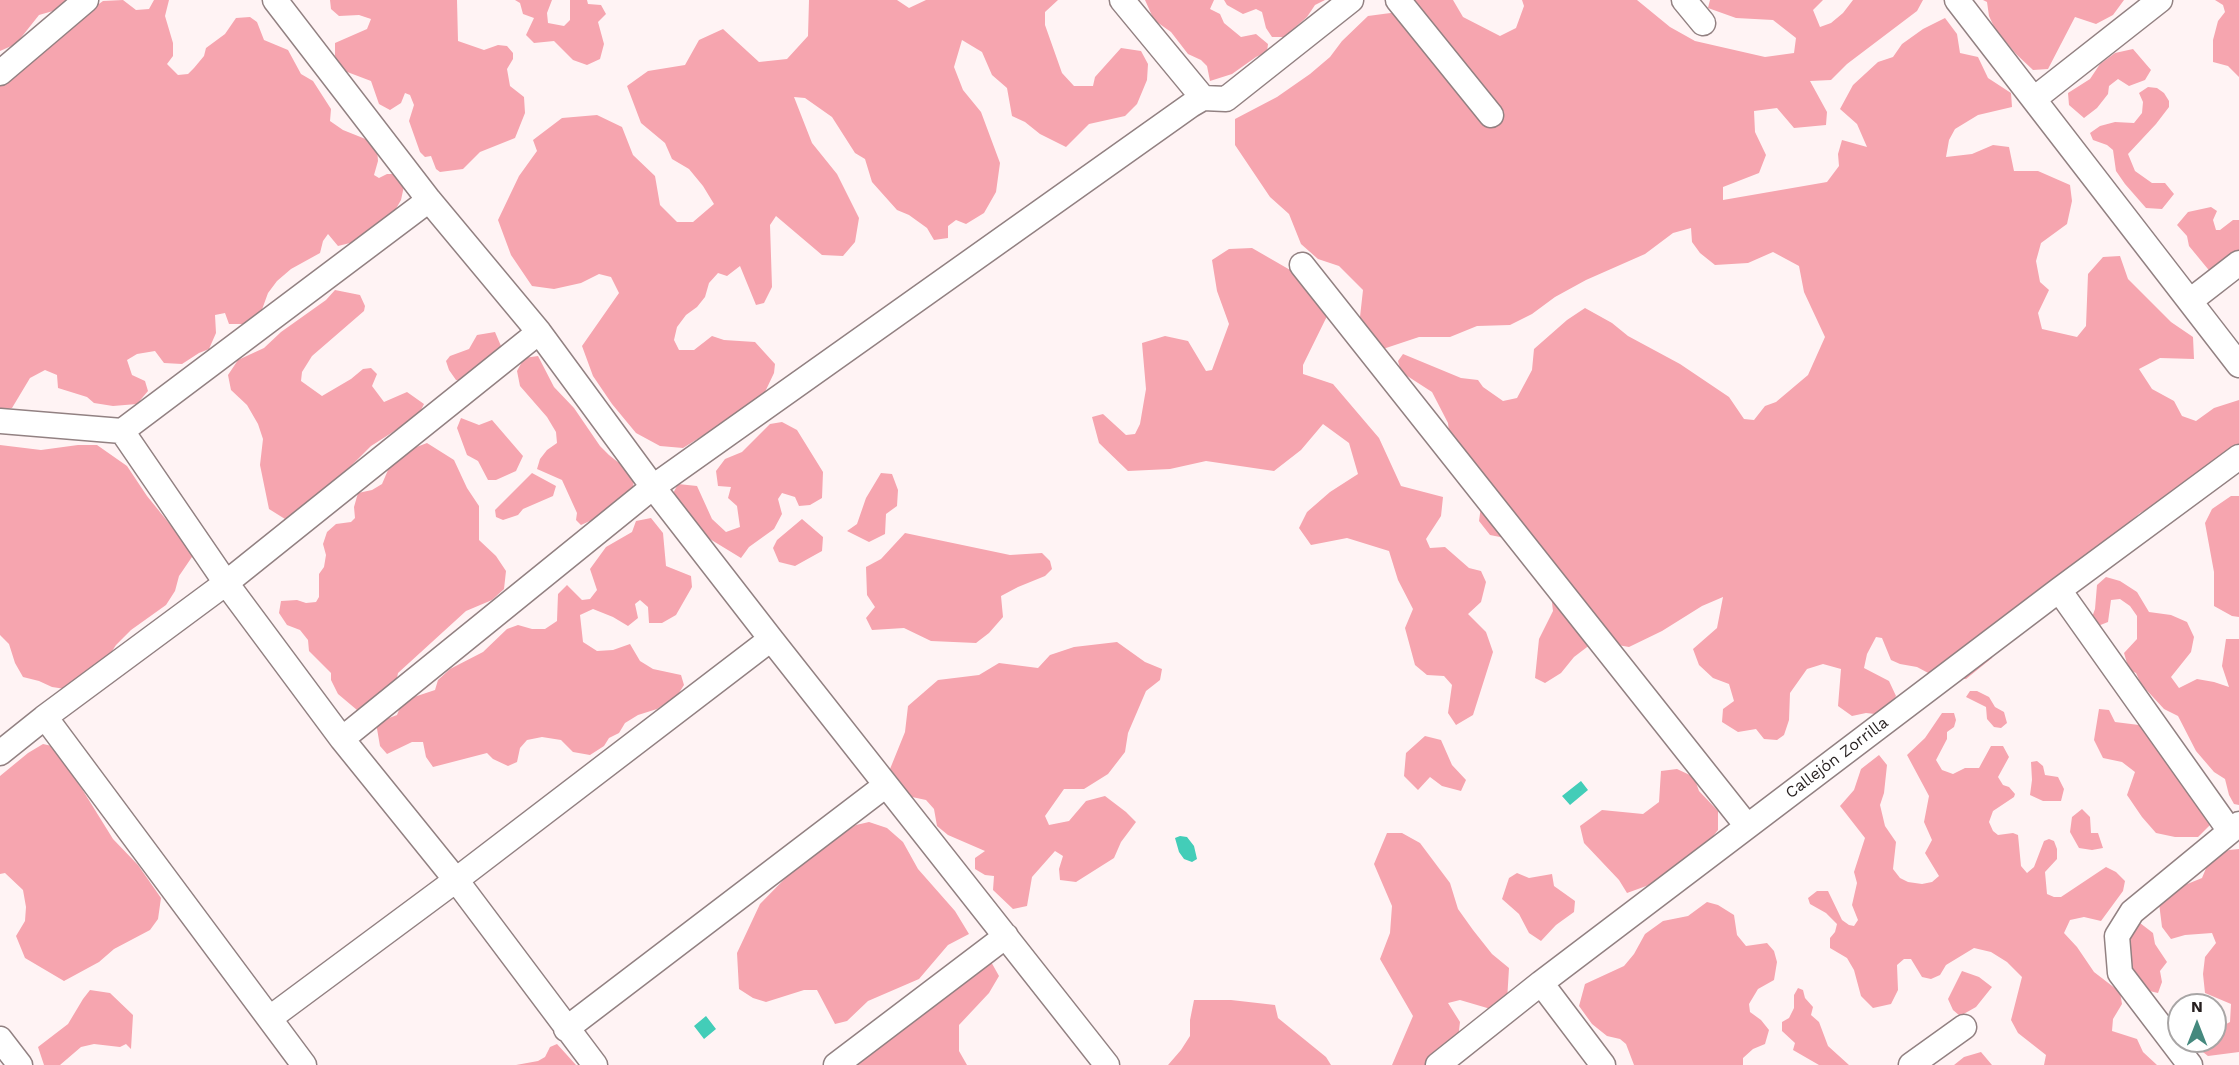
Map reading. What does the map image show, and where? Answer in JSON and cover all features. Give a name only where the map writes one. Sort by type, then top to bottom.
[{"type":"street","points":[[0,73],[86,0]]},
{"type":"street","points":[[275,0],[429,200],[539,332],[653,487],[1107,1065]]},
{"type":"street","points":[[1122,0],[1203,98]]},
{"type":"street","points":[[342,739],[653,487],[1203,98],[1226,99],[1351,0]]},
{"type":"street","points":[[1398,0],[1491,115]]},
{"type":"street","points":[[1684,0],[1703,23]]},
{"type":"street","points":[[1957,0],[2239,364]]},
{"type":"street","points":[[2034,99],[2160,0]]},
{"type":"street","points":[[0,422],[122,430],[429,200]]},
{"type":"street","points":[[2190,301],[2239,263]]},
{"type":"street","points":[[1302,265],[1747,826]]},
{"type":"street","points":[[0,753],[226,583],[539,332]]},
{"type":"street","points":[[122,430],[226,583],[342,739],[456,880],[595,1065]]},
{"type":"street","name":"Callejón Zorrilla","points":[[1438,1065],[1541,983],[1747,826],[2239,457]]},
{"type":"street","points":[[2059,590],[2234,828],[2132,912],[2117,936],[2120,973],[2190,1065]]},
{"type":"street","points":[[270,1018],[456,880],[771,639]]},
{"type":"street","points":[[45,717],[304,1065]]},
{"type":"street","points":[[566,1029],[886,784]]},
{"type":"street","points":[[836,1065],[1005,936]]},
{"type":"street","points":[[1541,983],[1603,1065]]},
{"type":"street","points":[[1911,1065],[1964,1027]]},
{"type":"street","points":[[0,1039],[20,1065]]},
{"type":"shaded area","points":[[0,0],[91,0],[39,15],[16,44],[0,51]]},
{"type":"shaded area","points":[[123,0],[136,10],[149,9],[154,0],[169,0],[165,16],[173,43],[173,56],[167,64],[178,75],[188,74],[204,56],[206,48],[225,34],[236,18],[250,17],[257,22],[264,40],[288,50],[301,74],[313,81],[331,109],[330,121],[343,130],[368,140],[377,148],[378,161],[374,175],[379,178],[387,174],[396,174],[404,186],[401,200],[393,214],[354,242],[338,246],[328,234],[323,241],[320,253],[291,269],[277,281],[268,293],[260,315],[245,324],[229,324],[225,313],[215,315],[216,333],[209,349],[182,364],[164,363],[155,351],[137,354],[127,360],[132,375],[145,381],[148,391],[137,404],[113,406],[94,403],[87,397],[58,388],[57,375],[45,370],[30,378],[12,408],[0,411],[0,62],[75,21],[103,1]]},
{"type":"shaded area","points":[[330,0],[457,0],[458,41],[484,50],[498,45],[507,46],[513,53],[513,59],[507,69],[510,86],[524,97],[525,113],[515,138],[480,152],[463,169],[440,172],[436,169],[431,156],[425,157],[420,152],[409,121],[414,105],[410,95],[405,93],[401,103],[390,110],[379,104],[371,81],[342,70],[335,56],[335,43],[367,29],[371,19],[359,15],[339,16],[331,9]]},
{"type":"shaded area","points":[[515,0],[552,0],[547,13],[548,23],[564,26],[570,20],[570,0],[587,0],[588,4],[601,5],[606,14],[598,22],[604,44],[600,59],[587,65],[573,60],[554,41],[534,43],[526,35],[534,18],[523,14],[520,3]]},
{"type":"shaded area","points":[[809,0],[897,0],[909,8],[926,0],[1058,0],[1045,12],[1045,25],[1062,73],[1074,86],[1093,86],[1095,77],[1121,48],[1141,51],[1148,64],[1147,80],[1137,104],[1125,116],[1089,124],[1066,147],[1012,116],[1007,88],[992,75],[982,52],[962,40],[954,67],[963,90],[981,112],[1000,163],[996,192],[984,213],[966,224],[956,220],[948,226],[948,238],[934,240],[927,228],[909,215],[897,210],[872,182],[865,159],[855,153],[832,117],[805,98],[794,97],[812,143],[837,174],[859,218],[855,242],[843,256],[822,255],[776,216],[770,225],[772,287],[764,303],[756,305],[740,266],[727,276],[718,273],[709,283],[705,297],[677,327],[674,340],[679,350],[694,350],[712,336],[724,340],[755,342],[775,364],[774,373],[756,411],[723,423],[683,448],[660,446],[636,433],[612,404],[593,376],[582,346],[619,293],[611,277],[599,274],[581,283],[554,289],[532,286],[511,255],[498,220],[519,176],[537,151],[533,140],[562,118],[597,115],[622,127],[633,155],[655,176],[660,205],[677,222],[693,222],[714,204],[689,169],[672,159],[665,143],[641,123],[627,86],[648,71],[685,65],[699,40],[723,29],[759,62],[787,59],[808,36]]},
{"type":"shaded area","points":[[1145,0],[1214,0],[1210,9],[1220,14],[1224,23],[1241,37],[1256,34],[1268,44],[1267,52],[1232,74],[1210,81],[1207,66],[1201,60],[1188,54],[1171,32],[1154,20]]},
{"type":"shaded area","points":[[1224,0],[1325,0],[1315,5],[1307,17],[1284,37],[1272,37],[1266,28],[1262,12],[1256,9],[1243,14],[1227,5]]},
{"type":"shaded area","points":[[1400,0],[1453,0],[1463,17],[1500,36],[1516,28],[1524,6],[1522,0],[1637,0],[1670,27],[1695,41],[1765,57],[1794,53],[1796,38],[1773,20],[1736,18],[1708,8],[1710,0],[1823,0],[1813,10],[1820,27],[1831,23],[1853,0],[1923,0],[1917,11],[1847,64],[1831,80],[1810,81],[1827,112],[1826,125],[1794,128],[1777,108],[1754,111],[1755,132],[1766,155],[1759,173],[1723,187],[1723,200],[1827,182],[1839,166],[1838,154],[1842,140],[1867,147],[1857,124],[1840,109],[1853,85],[1878,62],[1893,57],[1902,44],[1923,29],[1945,18],[1957,34],[1960,53],[1978,57],[1988,78],[2011,93],[2012,107],[1978,115],[1955,129],[1949,140],[1946,157],[1972,154],[1993,145],[2009,147],[2014,171],[2038,171],[2070,185],[2072,201],[2067,224],[2041,243],[2036,261],[2040,282],[2049,290],[2038,313],[2042,329],[2077,337],[2086,326],[2088,274],[2103,257],[2120,256],[2128,279],[2171,322],[2193,337],[2194,359],[2160,358],[2139,369],[2152,389],[2174,401],[2182,416],[2196,421],[2214,408],[2239,400],[2239,450],[2164,501],[2140,513],[2085,561],[2001,627],[1992,658],[1966,679],[1932,675],[1917,667],[1891,660],[1882,638],[1876,637],[1867,654],[1864,668],[1889,681],[1896,696],[1884,715],[1866,713],[1852,716],[1838,706],[1841,669],[1823,664],[1807,669],[1790,693],[1789,720],[1784,735],[1777,740],[1764,739],[1756,729],[1738,732],[1722,722],[1723,709],[1734,701],[1729,684],[1713,678],[1699,665],[1693,649],[1717,628],[1723,597],[1702,606],[1662,631],[1629,647],[1595,641],[1574,657],[1561,673],[1545,683],[1535,678],[1539,639],[1553,611],[1548,569],[1525,542],[1490,535],[1479,521],[1483,492],[1453,464],[1448,423],[1432,392],[1401,372],[1398,361],[1403,354],[1461,378],[1478,380],[1483,387],[1503,401],[1517,398],[1532,370],[1534,349],[1567,320],[1585,308],[1612,323],[1628,336],[1680,364],[1729,397],[1744,419],[1754,420],[1765,406],[1776,402],[1808,375],[1825,337],[1804,292],[1799,266],[1773,252],[1748,263],[1715,265],[1700,253],[1692,242],[1691,228],[1673,233],[1645,254],[1586,280],[1510,325],[1477,326],[1450,337],[1419,337],[1380,350],[1352,337],[1360,317],[1363,290],[1339,266],[1318,259],[1301,244],[1289,214],[1270,197],[1235,145],[1235,119],[1277,97],[1310,74],[1330,57],[1342,41],[1368,16],[1398,12]]},
{"type":"shaded area","points":[[1983,0],[2124,0],[2113,15],[2096,24],[2075,17],[2048,69],[2033,70],[1995,29],[1989,16],[1987,2]]},
{"type":"shaded area","points":[[2215,0],[2239,0],[2239,77],[2228,66],[2213,62],[2213,40],[2218,21],[2225,12],[2223,5]]},
{"type":"shaded area","points":[[2133,49],[2151,70],[2145,80],[2129,86],[2118,79],[2109,86],[2108,94],[2097,108],[2084,118],[2069,105],[2068,93],[2090,79],[2100,64],[2115,53]]},
{"type":"shaded area","points":[[2148,87],[2157,88],[2164,93],[2169,101],[2169,107],[2128,154],[2135,171],[2152,183],[2165,183],[2174,194],[2162,209],[2146,208],[2116,171],[2113,150],[2093,140],[2090,133],[2100,126],[2115,122],[2134,123],[2142,113],[2143,102],[2139,93]]},
{"type":"shaded area","points":[[2211,207],[2217,211],[2213,220],[2216,230],[2220,230],[2233,220],[2239,220],[2239,256],[2212,274],[2189,246],[2187,236],[2177,225],[2188,212]]},
{"type":"shaded area","points":[[1252,248],[1311,282],[1332,306],[1303,365],[1303,374],[1333,384],[1379,438],[1401,486],[1443,497],[1441,516],[1426,539],[1430,548],[1445,547],[1469,568],[1481,571],[1486,582],[1481,602],[1468,614],[1486,632],[1493,652],[1473,715],[1456,725],[1448,713],[1452,685],[1444,676],[1427,675],[1415,665],[1405,628],[1413,609],[1398,580],[1389,551],[1347,538],[1311,545],[1299,528],[1307,512],[1330,492],[1358,474],[1349,443],[1323,424],[1301,450],[1274,471],[1206,461],[1170,469],[1128,471],[1099,443],[1092,417],[1103,414],[1126,435],[1135,434],[1140,424],[1146,389],[1142,343],[1165,336],[1188,341],[1206,371],[1212,370],[1229,324],[1217,291],[1212,260],[1229,249]]},
{"type":"shaded area","points":[[335,290],[360,295],[365,306],[364,311],[312,356],[302,372],[301,381],[322,396],[363,369],[371,368],[377,374],[372,386],[384,402],[407,392],[424,404],[418,416],[371,446],[314,503],[285,519],[269,509],[260,465],[263,439],[258,424],[247,405],[231,390],[228,375],[238,360],[264,348],[281,332],[326,300]]},
{"type":"shaded area","points":[[495,332],[501,346],[488,357],[471,380],[456,380],[446,361],[450,356],[469,349],[477,335]]},
{"type":"shaded area","points":[[538,356],[554,387],[574,408],[600,446],[634,475],[633,491],[605,514],[581,525],[576,520],[577,513],[562,480],[537,469],[540,459],[557,443],[556,432],[547,417],[520,386],[517,371],[524,358]]},
{"type":"shaded area","points":[[461,418],[479,425],[492,420],[523,456],[516,471],[496,480],[488,480],[478,461],[467,455],[457,428]]},
{"type":"shaded area","points":[[782,422],[797,430],[823,472],[822,498],[810,505],[799,506],[795,497],[782,493],[778,499],[782,514],[774,529],[749,547],[741,558],[700,533],[670,499],[678,484],[697,486],[712,519],[726,532],[740,527],[737,506],[728,498],[731,487],[718,486],[716,471],[725,459],[742,452],[770,424]]},
{"type":"shaded area","points":[[427,443],[454,460],[467,488],[479,506],[479,540],[496,556],[506,571],[504,589],[492,600],[466,611],[398,673],[396,683],[369,708],[357,710],[338,694],[331,680],[331,673],[309,651],[308,640],[300,630],[287,625],[279,613],[281,601],[316,602],[319,597],[319,574],[324,567],[326,555],[323,544],[327,532],[336,524],[351,522],[355,518],[354,507],[358,493],[372,490],[382,484],[388,470],[406,451]]},
{"type":"shaded area","points":[[0,445],[41,450],[97,445],[127,466],[147,496],[194,554],[179,576],[175,591],[166,605],[131,630],[116,645],[107,659],[72,690],[52,687],[23,677],[15,663],[9,644],[0,635]]},
{"type":"shaded area","points":[[532,473],[556,486],[553,496],[523,509],[518,515],[503,520],[496,517],[495,510]]},
{"type":"shaded area","points":[[881,473],[892,474],[898,490],[897,506],[886,514],[885,534],[869,542],[847,531],[857,524],[866,498]]},
{"type":"shaded area","points":[[2231,496],[2239,496],[2239,617],[2232,616],[2214,606],[2214,572],[2205,523],[2212,509]]},
{"type":"shaded area","points":[[651,518],[663,533],[666,566],[691,576],[692,587],[676,615],[662,623],[649,623],[648,607],[640,600],[635,604],[638,618],[628,626],[593,609],[580,615],[583,642],[597,651],[613,650],[630,644],[640,661],[653,669],[681,675],[684,685],[677,696],[657,709],[638,715],[625,723],[619,733],[609,738],[604,746],[590,755],[573,752],[561,740],[542,737],[527,740],[520,748],[517,762],[508,766],[493,759],[487,753],[433,767],[426,757],[423,742],[412,742],[387,754],[380,746],[376,723],[397,715],[401,705],[414,697],[435,690],[438,680],[450,669],[483,652],[507,629],[518,625],[532,629],[545,629],[557,621],[558,594],[567,585],[582,600],[590,599],[597,590],[590,569],[606,547],[632,532],[636,521]]},
{"type":"shaded area","points":[[802,519],[823,537],[822,551],[795,566],[779,562],[773,548],[777,540]]},
{"type":"shaded area","points":[[905,533],[1010,555],[1042,553],[1050,561],[1052,569],[1045,576],[1001,596],[1003,617],[989,633],[976,643],[931,641],[904,628],[872,630],[866,618],[875,607],[867,595],[866,567],[881,559]]},
{"type":"shaded area","points":[[2106,577],[2120,581],[2137,592],[2149,612],[2171,615],[2187,622],[2194,637],[2191,652],[2171,677],[2179,688],[2197,679],[2229,687],[2222,666],[2226,639],[2239,639],[2239,805],[2234,804],[2229,795],[2225,779],[2214,772],[2196,751],[2178,716],[2164,709],[2141,684],[2136,673],[2129,670],[2124,653],[2137,639],[2137,616],[2130,606],[2120,599],[2111,600],[2108,622],[2098,626],[2091,620],[2095,609],[2097,585]]},
{"type":"shaded area","points":[[1117,642],[1145,662],[1162,669],[1160,680],[1146,691],[1128,733],[1125,752],[1108,774],[1084,789],[1064,789],[1045,816],[1049,825],[1069,821],[1086,801],[1105,796],[1136,822],[1121,842],[1114,858],[1076,882],[1060,880],[1059,869],[1063,856],[1055,851],[1032,877],[1027,906],[1013,909],[993,890],[994,876],[985,875],[975,869],[975,858],[985,851],[948,835],[937,826],[934,809],[926,800],[912,797],[890,769],[905,732],[908,706],[938,680],[979,675],[999,663],[1038,668],[1050,655],[1074,647]]},
{"type":"shaded area","points":[[1970,691],[1977,691],[1989,697],[1995,707],[2004,712],[2007,723],[2001,728],[1994,727],[1987,719],[1986,707],[1966,697]]},
{"type":"shaded area","points":[[2099,709],[2109,710],[2115,722],[2147,726],[2181,774],[2181,784],[2189,794],[2202,794],[2213,822],[2198,837],[2175,837],[2156,833],[2142,817],[2127,795],[2135,772],[2122,762],[2103,758],[2094,740]]},
{"type":"shaded area","points":[[1942,713],[1954,713],[1956,720],[1954,727],[1947,732],[1947,739],[1936,760],[1942,770],[1953,774],[1965,768],[1979,768],[1991,746],[2003,746],[2009,757],[1998,777],[2003,785],[2009,787],[2015,794],[1993,811],[1989,822],[1993,831],[1998,835],[2013,833],[2018,835],[2021,866],[2027,873],[2034,867],[2044,841],[2049,839],[2054,841],[2057,859],[2045,872],[2047,894],[2061,897],[2106,867],[2116,872],[2125,881],[2123,891],[2101,921],[2084,917],[2070,920],[2064,933],[2094,972],[2120,992],[2122,1004],[2113,1019],[2112,1031],[2137,1039],[2143,1052],[2157,1065],[2044,1065],[2046,1055],[2018,1033],[2011,1020],[2022,977],[2007,962],[1991,952],[1974,948],[1946,965],[1940,975],[1931,979],[1922,977],[1911,959],[1904,959],[1897,965],[1898,990],[1891,1004],[1873,1008],[1861,996],[1854,970],[1847,958],[1830,948],[1830,938],[1837,924],[1826,913],[1810,904],[1808,898],[1817,891],[1828,891],[1842,920],[1854,926],[1858,920],[1852,905],[1857,883],[1854,872],[1865,838],[1840,806],[1854,790],[1861,769],[1879,755],[1887,765],[1884,793],[1880,805],[1885,826],[1896,842],[1893,869],[1900,878],[1908,882],[1922,884],[1932,882],[1939,876],[1925,853],[1932,840],[1924,822],[1929,796],[1907,755],[1925,738]]},
{"type":"shaded area","points":[[1425,736],[1441,740],[1452,765],[1466,780],[1461,791],[1442,786],[1430,777],[1418,790],[1404,776],[1406,753]]},
{"type":"shaded area","points":[[43,744],[52,746],[113,839],[138,865],[161,898],[158,919],[150,930],[114,949],[99,962],[64,981],[25,958],[16,936],[25,921],[26,907],[23,890],[5,873],[0,874],[0,776]]},
{"type":"shaded area","points":[[2037,761],[2043,766],[2045,775],[2058,777],[2064,789],[2061,801],[2043,801],[2030,795],[2031,762]]},
{"type":"shaded area","points":[[1677,769],[1694,777],[1699,791],[1718,811],[1718,830],[1709,841],[1660,881],[1627,893],[1619,880],[1584,843],[1580,826],[1602,810],[1643,814],[1659,802],[1661,771]]},
{"type":"shaded area","points":[[1581,781],[1588,790],[1570,805],[1562,796]]},
{"type":"shaded area","points":[[2082,809],[2090,817],[2091,833],[2098,833],[2103,848],[2092,850],[2079,848],[2070,832],[2072,817]]},
{"type":"shaded area","points":[[869,822],[887,828],[903,842],[918,869],[955,911],[969,934],[948,945],[919,979],[868,1001],[847,1021],[835,1024],[817,990],[804,990],[766,1002],[753,998],[739,989],[737,953],[760,904],[808,855],[856,825]]},
{"type":"shaded area","points":[[1387,833],[1402,833],[1420,843],[1450,883],[1458,909],[1492,954],[1509,968],[1507,1001],[1494,1010],[1460,1000],[1448,1003],[1460,1022],[1458,1039],[1425,1065],[1392,1065],[1413,1016],[1380,959],[1390,933],[1392,906],[1374,864]]},
{"type":"shaded area","points":[[1187,837],[1194,846],[1197,859],[1192,862],[1184,859],[1179,852],[1175,838]]},
{"type":"shaded area","points":[[2239,849],[2239,1052],[2208,1056],[2204,1053],[2227,1053],[2227,1024],[2230,1022],[2231,1004],[2227,1002],[2227,993],[2205,993],[2203,974],[2205,957],[2216,943],[2212,933],[2185,935],[2171,939],[2162,927],[2159,903],[2180,887],[2202,878],[2209,861],[2229,850]]},
{"type":"shaded area","points":[[1517,873],[1529,878],[1552,874],[1554,886],[1575,901],[1574,912],[1556,925],[1541,941],[1529,933],[1519,914],[1502,899],[1509,878]]},
{"type":"shaded area","points":[[1707,902],[1718,905],[1734,915],[1737,935],[1746,946],[1767,943],[1774,951],[1777,962],[1774,980],[1758,989],[1749,1004],[1750,1012],[1769,1030],[1765,1044],[1753,1049],[1743,1058],[1743,1065],[1634,1065],[1626,1044],[1620,1039],[1607,1036],[1592,1024],[1579,1006],[1585,984],[1624,966],[1645,934],[1663,921],[1688,916]]},
{"type":"shaded area","points":[[2140,923],[2153,933],[2155,944],[2167,962],[2160,971],[2162,982],[2158,993],[2141,989],[2129,971],[2127,951],[2130,933]]},
{"type":"shaded area","points":[[990,960],[999,976],[989,993],[959,1025],[959,1051],[967,1065],[843,1065]]},
{"type":"shaded area","points":[[1962,971],[1979,977],[1992,987],[1976,1007],[1960,1016],[1953,1010],[1948,999]]},
{"type":"shaded area","points":[[1798,988],[1803,990],[1805,998],[1813,1007],[1811,1015],[1819,1022],[1828,1046],[1849,1065],[1819,1065],[1793,1050],[1795,1043],[1782,1031],[1782,1022],[1789,1018],[1794,1008],[1794,995]]},
{"type":"shaded area","points":[[90,990],[110,993],[133,1015],[131,1049],[126,1044],[120,1047],[94,1044],[81,1047],[60,1065],[44,1065],[38,1047],[68,1024]]},
{"type":"shaded area","points":[[1194,1000],[1231,1000],[1275,1005],[1278,1018],[1326,1057],[1331,1065],[1168,1065],[1190,1036]]},
{"type":"shaded area","points":[[706,1016],[716,1029],[704,1039],[694,1026]]},
{"type":"shaded area","points":[[557,1044],[576,1065],[516,1065],[538,1061],[545,1057],[550,1047]]},
{"type":"shaded area","points":[[1981,1052],[1992,1065],[1954,1065],[1964,1057]]}]
